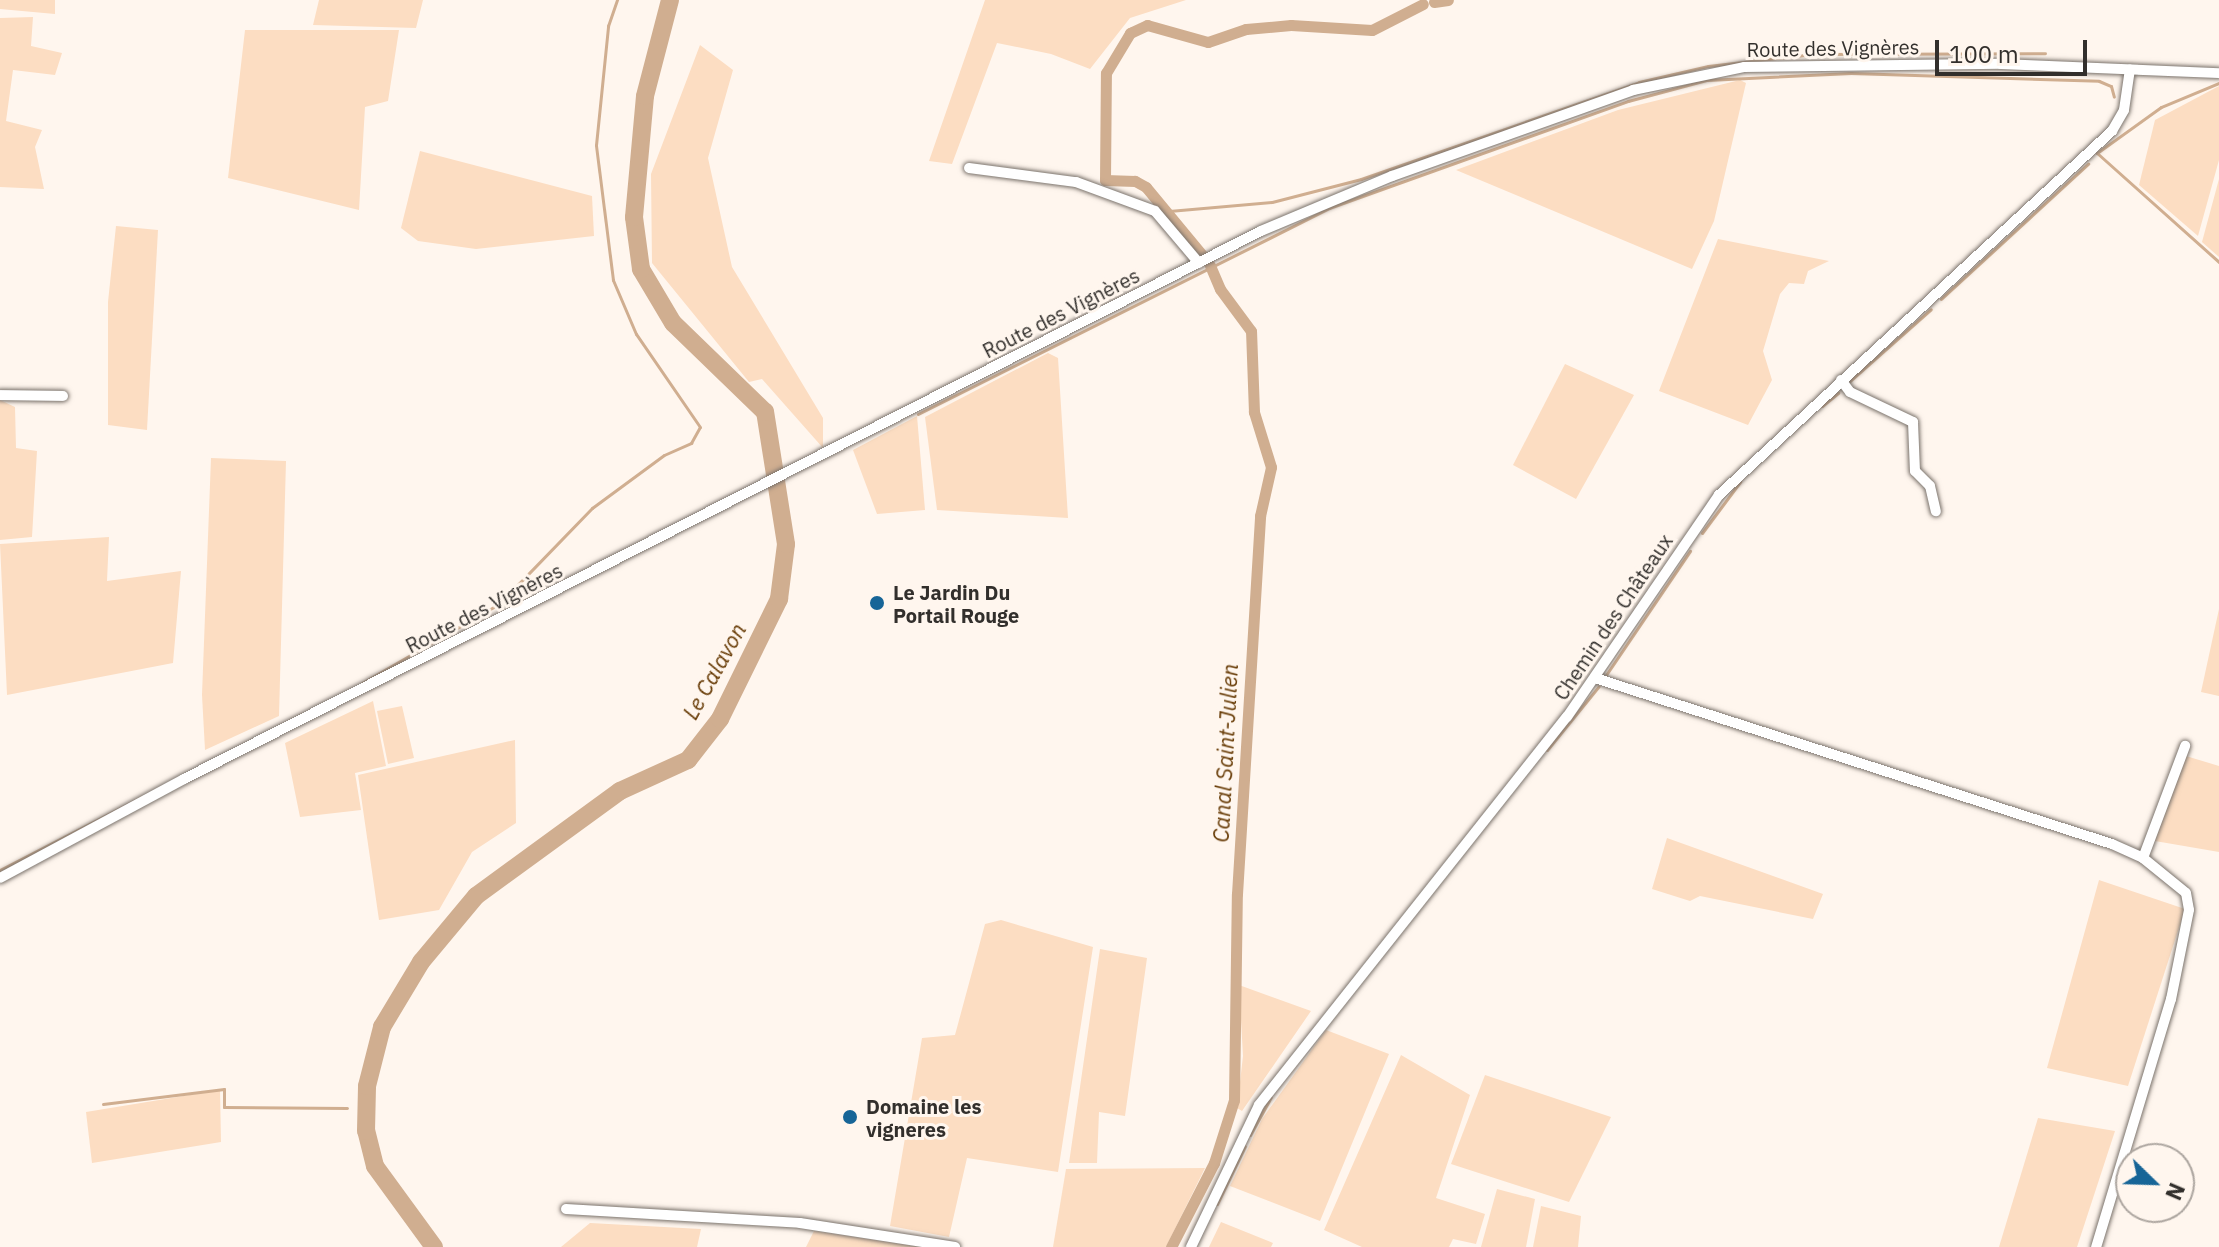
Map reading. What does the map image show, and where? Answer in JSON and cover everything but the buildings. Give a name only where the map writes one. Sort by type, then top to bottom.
[{"type":"street","name":"Route des Vignères","points":[[0,878],[201,770],[1204,260],[1392,176],[1633,90],[1707,72],[1848,63],[2219,73]]},
{"type":"street","name":"Chemin des Châteaux","points":[[1191,1247],[1275,1082],[1595,678],[1719,495],[2112,131],[2124,110],[2130,69]]},
{"type":"street","points":[[969,168],[1076,182],[1155,211],[1204,260]]},
{"type":"street","points":[[1841,380],[1850,392],[1913,422],[1915,471],[1930,486],[1936,511]]},
{"type":"street","points":[[0,395],[63,396]]},
{"type":"street","points":[[1595,678],[2143,858],[2186,893],[2189,910],[2171,999],[2096,1247]]},
{"type":"street","points":[[2143,858],[2185,746]]},
{"type":"street","points":[[566,1209],[800,1223],[955,1247]]},
{"type":"shaded area","points":[[0,0],[55,0],[55,14],[0,9]]},
{"type":"shaded area","points":[[319,0],[423,0],[416,28],[313,25]]},
{"type":"shaded area","points":[[985,0],[1186,0],[1130,18],[1090,69],[1051,54],[997,43],[952,164],[929,161]]},
{"type":"shaded area","points":[[33,17],[31,46],[62,53],[55,75],[13,70],[6,121],[42,130],[35,147],[44,189],[0,187],[0,18]]},
{"type":"shaded area","points":[[245,30],[399,30],[388,101],[365,107],[359,210],[228,178]]},
{"type":"shaded area","points":[[700,45],[733,70],[708,158],[732,267],[823,418],[823,448],[762,379],[749,382],[652,263],[651,174]]},
{"type":"shaded area","points":[[1740,80],[1746,83],[1714,221],[1692,269],[1456,170],[1618,110]]},
{"type":"shaded area","points":[[2219,86],[2219,160],[2198,236],[2139,185],[2155,120]]},
{"type":"shaded area","points":[[420,151],[592,196],[594,236],[476,249],[418,241],[401,228]]},
{"type":"shaded area","points":[[2219,179],[2219,257],[2202,242]]},
{"type":"shaded area","points":[[116,226],[158,230],[147,430],[108,425],[108,302]]},
{"type":"shaded area","points":[[1718,239],[1829,261],[1808,271],[1804,284],[1789,283],[1780,294],[1763,351],[1772,380],[1748,425],[1659,391]]},
{"type":"shaded area","points":[[1048,353],[1058,358],[1068,518],[937,510],[925,417]]},
{"type":"shaded area","points":[[1565,364],[1634,395],[1576,499],[1513,465]]},
{"type":"shaded area","points":[[0,400],[15,407],[16,448],[37,451],[32,537],[0,540]]},
{"type":"shaded area","points":[[917,416],[925,510],[877,514],[853,450]]},
{"type":"shaded area","points":[[211,458],[286,461],[279,716],[205,750],[202,695]]},
{"type":"shaded area","points":[[109,537],[107,581],[181,571],[173,663],[7,695],[0,544]]},
{"type":"shaded area","points":[[2219,609],[2219,696],[2201,692]]},
{"type":"shaded area","points":[[373,701],[386,766],[355,773],[361,810],[300,817],[285,743]]},
{"type":"shaded area","points":[[402,706],[414,758],[388,764],[377,711]]},
{"type":"shaded area","points":[[515,740],[516,823],[472,852],[439,910],[379,920],[358,775]]},
{"type":"shaded area","points":[[2186,756],[2219,766],[2219,852],[2155,841]]},
{"type":"shaded area","points":[[1667,838],[1823,894],[1813,919],[1700,896],[1690,901],[1652,889]]},
{"type":"shaded area","points":[[2099,880],[2185,909],[2128,1086],[2047,1068]]},
{"type":"shaded area","points":[[1001,920],[1093,947],[1058,1172],[967,1158],[949,1237],[890,1226],[922,1038],[955,1035],[985,924]]},
{"type":"shaded area","points":[[1100,949],[1147,958],[1125,1116],[1099,1112],[1097,1163],[1069,1163]]},
{"type":"shaded area","points":[[1239,985],[1311,1011],[1242,1111],[1237,1108],[1243,1056]]},
{"type":"shaded area","points":[[1326,1030],[1389,1054],[1320,1221],[1230,1186],[1262,1119]]},
{"type":"shaded area","points":[[1401,1055],[1470,1095],[1436,1198],[1485,1214],[1476,1244],[1453,1239],[1449,1247],[1362,1247],[1324,1230]]},
{"type":"shaded area","points":[[1485,1075],[1611,1117],[1569,1202],[1451,1164]]},
{"type":"shaded area","points":[[220,1090],[221,1142],[92,1163],[86,1112]]},
{"type":"shaded area","points":[[2038,1118],[2115,1131],[2077,1247],[1999,1247]]},
{"type":"shaded area","points":[[1205,1168],[1166,1247],[1053,1247],[1066,1169]]},
{"type":"shaded area","points":[[1497,1189],[1535,1199],[1526,1247],[1481,1247]]},
{"type":"shaded area","points":[[1541,1206],[1581,1216],[1578,1247],[1533,1247]]},
{"type":"shaded area","points":[[1221,1222],[1273,1243],[1271,1247],[1209,1247]]},
{"type":"shaded area","points":[[590,1223],[701,1229],[697,1247],[561,1247]]},
{"type":"shaded area","points":[[814,1231],[920,1247],[806,1247]]},
{"type":"waterway","points":[[362,683],[499,604],[592,508],[664,455],[691,443],[700,427],[636,334],[613,280],[596,145],[608,26],[617,0]]},
{"type":"waterway","name":"Le Calavon","points":[[434,1247],[375,1166],[366,1131],[367,1086],[382,1027],[421,962],[476,896],[620,791],[688,760],[720,719],[779,599],[786,544],[765,412],[673,323],[641,269],[634,217],[645,96],[670,0]]},
{"type":"waterway","name":"Canal Saint-Julien","points":[[1434,2],[1448,0]]},
{"type":"waterway","name":"Canal Saint-Julien","points":[[1203,256],[1146,187],[1135,181],[1105,180],[1106,73],[1130,33],[1147,25],[1208,42],[1246,29],[1291,25],[1372,30],[1423,4]]},
{"type":"waterway","points":[[1169,211],[1272,202],[1361,179],[1639,82],[1708,66],[1814,54],[2045,53]]},
{"type":"waterway","points":[[918,414],[1329,208],[1628,101],[1707,80],[1851,73],[2099,81],[2111,86],[2114,97]]},
{"type":"waterway","points":[[2219,83],[2161,107],[2097,153],[2219,262]]},
{"type":"waterway","points":[[1941,299],[2088,164]]},
{"type":"waterway","name":"Canal Saint-Julien","points":[[1171,1247],[1214,1163],[1234,1100],[1237,894],[1260,516],[1271,467],[1254,412],[1251,331],[1220,289],[1210,265]]},
{"type":"waterway","points":[[1850,381],[1931,309]]},
{"type":"waterway","points":[[1822,406],[1838,393]]},
{"type":"waterway","points":[[1702,533],[1740,482]]},
{"type":"waterway","points":[[1606,675],[1690,551]]},
{"type":"waterway","points":[[1547,750],[1599,686]]},
{"type":"waterway","points":[[0,870],[302,714]]},
{"type":"waterway","points":[[103,1104],[224,1089],[224,1107],[347,1108]]},
{"type":"waterway","points":[[1250,1135],[1271,1097]]},
{"type":"waterway","points":[[1217,1204],[1245,1146]]},
{"type":"place","name":"Le Jardin Du Portail Rouge","points":[[877,603]]},
{"type":"place","name":"Domaine les vigneres","points":[[850,1117]]}]
